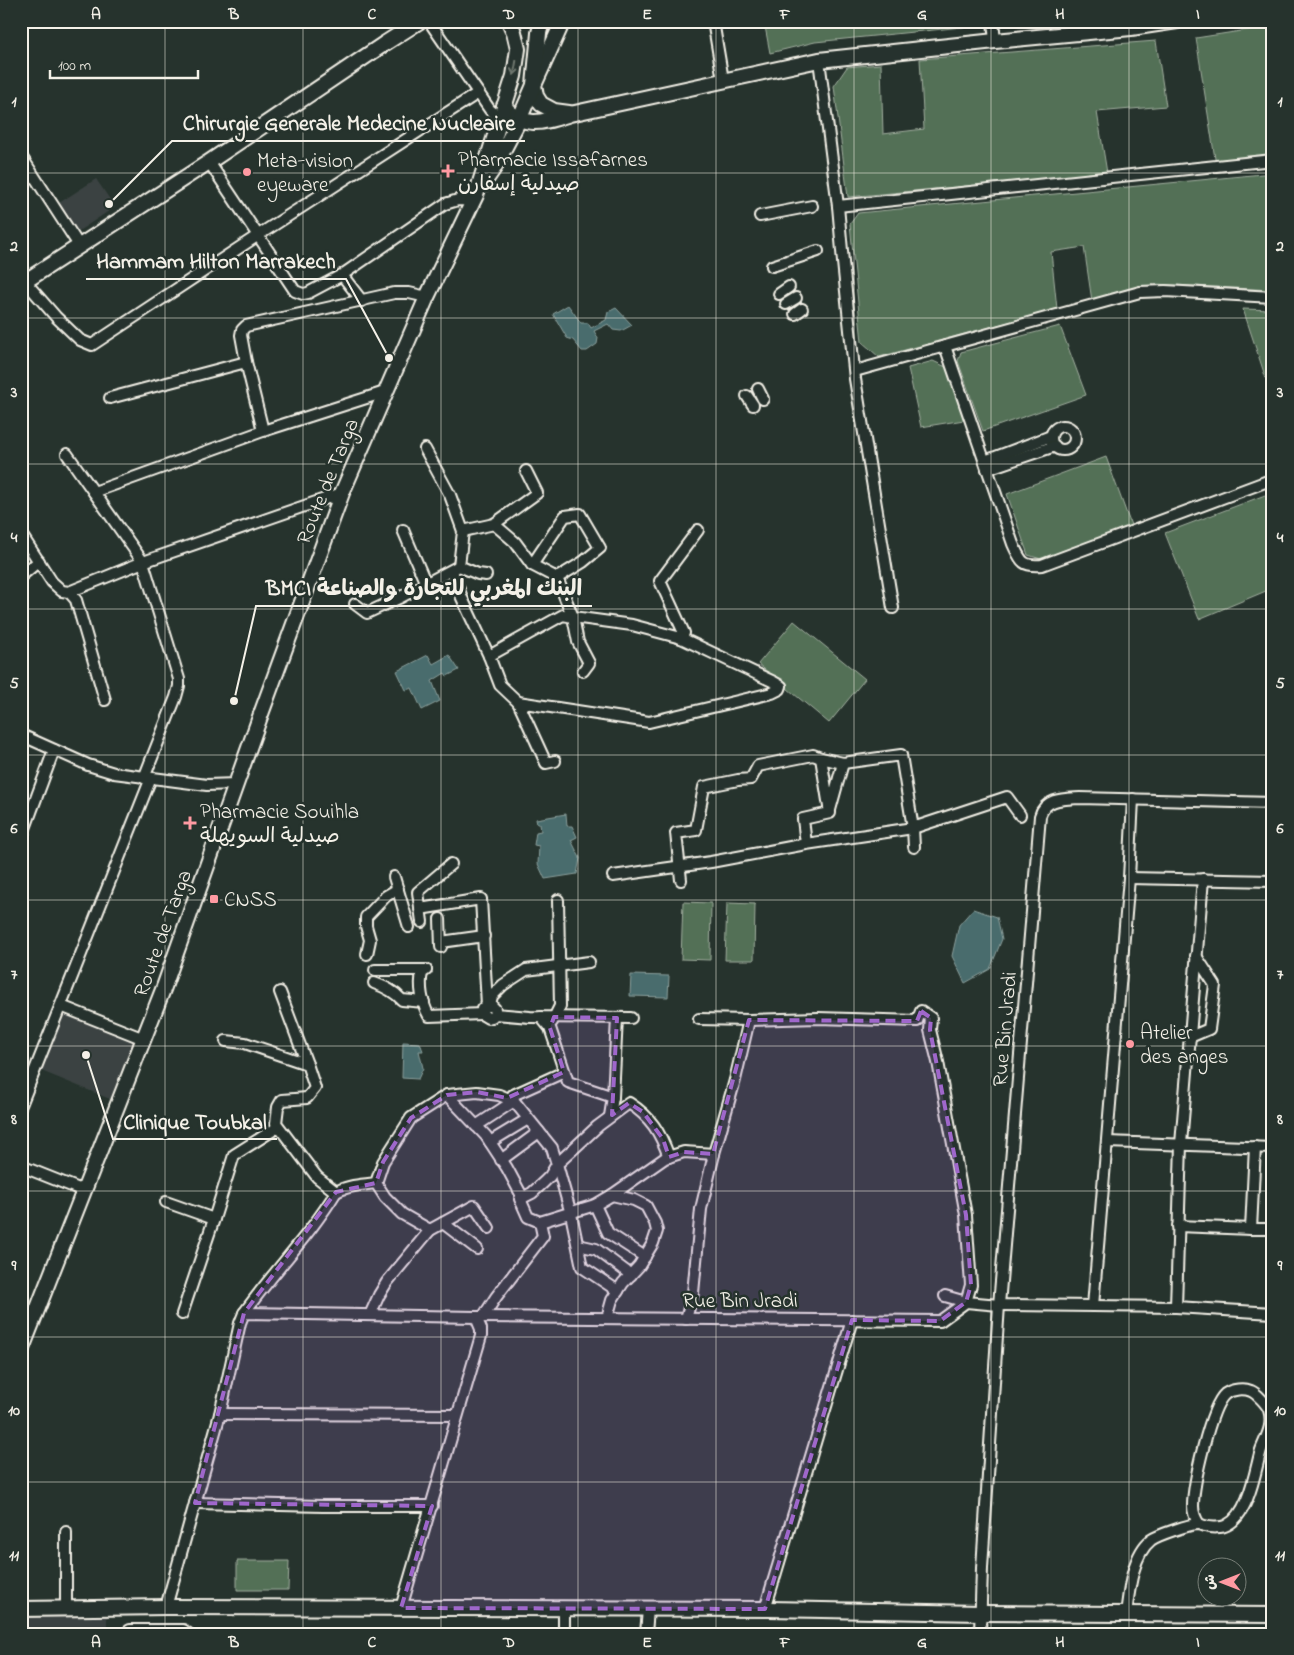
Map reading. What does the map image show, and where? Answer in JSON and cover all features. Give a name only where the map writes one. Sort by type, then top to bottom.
[{"type":"street","points":[[420,21],[209,162],[80,246],[22,281],[80,340],[92,345],[478,93]]},
{"type":"street","points":[[429,21],[490,110],[510,113],[519,120],[545,121],[819,60],[1177,21]]},
{"type":"street","name":"Route de Targa","points":[[475,198],[514,76],[518,49],[509,21]]},
{"type":"street","name":"Route de Targa","points":[[21,1352],[164,987],[342,493],[427,297],[475,198],[494,168],[519,120],[534,84],[542,21]]},
{"type":"street","points":[[563,21],[534,84],[536,96],[541,104],[554,111],[570,114]]},
{"type":"street","points":[[713,21],[723,80]]},
{"type":"street","points":[[993,21],[995,41]]},
{"type":"street","points":[[819,60],[838,206],[855,371],[893,608]]},
{"type":"street","points":[[21,156],[80,246]]},
{"type":"street","points":[[838,206],[1273,160]]},
{"type":"street","points":[[209,162],[257,236],[298,293],[308,292],[342,275],[445,204],[475,198]]},
{"type":"street","points":[[760,216],[812,206]]},
{"type":"street","points":[[772,266],[818,251]]},
{"type":"street","points":[[342,275],[362,301]]},
{"type":"street","points":[[779,294],[789,287]]},
{"type":"street","points":[[855,371],[1140,292],[1165,291],[1273,298]]},
{"type":"street","points":[[308,292],[318,310]]},
{"type":"street","points":[[262,431],[241,335],[242,330],[246,326],[394,293],[409,293],[427,297]]},
{"type":"street","points":[[786,304],[796,298]]},
{"type":"street","points":[[945,346],[1013,544],[1020,560],[1026,564],[1032,566],[1042,565],[1273,479]]},
{"type":"street","points":[[110,398],[246,362]]},
{"type":"street","points":[[758,389],[763,399]]},
{"type":"street","points":[[94,492],[262,431],[385,392]]},
{"type":"street","points":[[986,465],[1053,441]]},
{"type":"street","points":[[425,449],[450,495],[463,531],[456,569],[462,598],[489,656],[500,685],[518,702],[546,763],[555,761]]},
{"type":"street","points":[[21,1105],[24,1086],[61,1006],[147,778],[179,686],[179,679],[143,562],[67,454]]},
{"type":"street","points":[[463,531],[494,524],[537,493],[526,471]]},
{"type":"street","points":[[21,534],[57,587],[62,591],[69,592],[143,562],[342,493]]},
{"type":"street","points":[[532,565],[565,516],[580,514],[600,548],[583,562],[557,578]]},
{"type":"street","points":[[494,524],[515,542],[532,565],[557,578],[573,617],[578,642],[590,663],[583,671]]},
{"type":"street","points":[[404,530],[426,584]]},
{"type":"street","points":[[681,638],[684,633],[660,581],[698,530]]},
{"type":"street","points":[[21,576],[39,561]]},
{"type":"street","points":[[355,604],[367,613],[456,569],[486,575]]},
{"type":"street","points":[[69,592],[76,600],[105,700]]},
{"type":"street","points":[[489,656],[563,615],[632,626],[681,638],[780,686],[780,689],[772,693],[649,722],[518,702]]},
{"type":"street","points":[[21,734],[101,770],[147,778],[207,784],[236,784]]},
{"type":"street","points":[[21,839],[54,750]]},
{"type":"street","points":[[681,880],[676,833],[696,830],[704,786],[751,779],[758,766],[813,755],[843,763],[901,755],[913,828],[914,847]]},
{"type":"street","points":[[821,758],[830,813]]},
{"type":"street","points":[[830,813],[843,763]]},
{"type":"street","points":[[613,876],[913,828],[1007,797],[1020,815]]},
{"type":"street","name":"Rue Bin Jradi","points":[[980,1634],[982,1568],[998,1305],[1040,816],[1042,809],[1050,802],[1060,800],[1080,798],[1133,799]]},
{"type":"street","points":[[1093,1306],[1129,878],[1133,799],[1273,803]]},
{"type":"street","points":[[806,844],[803,818],[830,813]]},
{"type":"street","points":[[422,922],[418,892],[452,864]]},
{"type":"street","points":[[394,877],[409,927]]},
{"type":"street","points":[[1129,878],[1273,881]]},
{"type":"street","points":[[1176,1307],[1181,1144],[1203,879]]},
{"type":"street","points":[[366,954],[370,940],[366,926],[366,917],[386,896],[398,889]]},
{"type":"street","points":[[420,909],[481,899],[489,1010]]},
{"type":"street","points":[[550,1028],[560,1006],[558,900]]},
{"type":"street","points":[[440,919],[440,945],[484,936]]},
{"type":"street","points":[[1190,1037],[1209,1029],[1215,985],[1196,956]]},
{"type":"street","points":[[489,1010],[492,996],[503,985],[526,970],[590,962]]},
{"type":"street","points":[[375,970],[426,970],[422,973],[420,984],[425,1010],[429,1016],[489,1010],[541,1017],[631,1018]]},
{"type":"street","points":[[374,983],[387,987],[402,1000],[424,1002]]},
{"type":"street","points":[[280,992],[315,1088],[307,1098],[282,1100],[278,1107],[276,1123],[317,1177],[336,1192]]},
{"type":"street","points":[[61,1006],[144,1039]]},
{"type":"street","points":[[699,1019],[818,1018],[917,1020],[921,1011],[931,1018],[930,1030],[938,1062],[966,1215],[971,1285],[966,1302]]},
{"type":"street","points":[[541,1017],[550,1028],[568,1082],[613,1097]]},
{"type":"street","points":[[610,1116],[613,1097],[617,1018]]},
{"type":"street","points":[[686,1319],[694,1293],[701,1209],[749,1020]]},
{"type":"street","points":[[226,1041],[245,1043],[307,1064]]},
{"type":"street","points":[[564,1072],[513,1095],[514,1101],[552,1148],[571,1214],[582,1267],[618,1291]]},
{"type":"street","points":[[376,1183],[383,1162],[412,1118],[447,1095],[477,1092],[499,1095],[514,1101]]},
{"type":"street","points":[[447,1095],[490,1142],[522,1198],[520,1199],[528,1216],[540,1222],[571,1214],[595,1205],[670,1157],[684,1152],[714,1154]]},
{"type":"street","points":[[476,1126],[514,1101]]},
{"type":"street","points":[[522,1198],[532,1193],[550,1176],[557,1164],[610,1116],[628,1103],[642,1112],[663,1139],[670,1157]]},
{"type":"street","points":[[490,1142],[528,1119]]},
{"type":"street","points":[[182,1314],[234,1155],[278,1126]]},
{"type":"street","points":[[501,1160],[539,1132]]},
{"type":"street","points":[[1107,1142],[1273,1148]]},
{"type":"street","points":[[1251,1228],[1255,1147]]},
{"type":"street","points":[[21,1166],[84,1191]]},
{"type":"street","points":[[166,1607],[220,1414],[240,1323],[244,1313],[314,1224],[336,1192],[340,1189],[376,1183]]},
{"type":"street","points":[[376,1183],[402,1214],[430,1230]]},
{"type":"street","points":[[607,1318],[612,1300],[623,1283],[640,1266],[653,1243],[657,1231],[646,1206],[634,1200],[612,1195]]},
{"type":"street","points":[[166,1202],[214,1219]]},
{"type":"street","points":[[595,1205],[608,1233],[645,1257]]},
{"type":"street","points":[[370,1315],[387,1282],[430,1230],[474,1206],[489,1228]]},
{"type":"street","points":[[400,1608],[432,1506],[481,1336],[479,1317],[543,1236],[540,1222]]},
{"type":"street","points":[[443,1223],[478,1250]]},
{"type":"street","points":[[1178,1226],[1273,1230]]},
{"type":"street","points":[[578,1245],[596,1249],[631,1275]]},
{"type":"street","points":[[945,1296],[966,1302],[998,1305],[1176,1307],[1273,1313]]},
{"type":"street","name":"Rue Bin Jradi","points":[[244,1313],[940,1321],[966,1302]]},
{"type":"street","points":[[765,1609],[852,1320]]},
{"type":"street","points":[[1126,1614],[1132,1575],[1143,1550],[1151,1541],[1163,1534],[1199,1524],[1207,1527],[1227,1526],[1235,1518],[1249,1494],[1261,1450],[1270,1430],[1269,1410],[1252,1391],[1242,1389],[1226,1393],[1212,1417],[1194,1492],[1194,1516],[1199,1524]]},
{"type":"street","points":[[220,1414],[457,1415]]},
{"type":"street","points":[[195,1503],[432,1506]]},
{"type":"street","points":[[66,1532],[66,1608]]},
{"type":"street","points":[[21,1609],[166,1607],[648,1608],[1273,1615]]},
{"type":"street","points":[[564,1608],[564,1634]]},
{"type":"street","points":[[646,1634],[648,1608]]},
{"type":"street","points":[[124,1634],[130,1630],[183,1630],[189,1634]]},
{"type":"highlighted area","points":[[921,1011],[931,1018],[930,1030],[966,1215],[971,1285],[966,1302],[940,1321],[852,1320],[765,1609],[401,1608],[432,1506],[195,1503],[244,1313],[336,1192],[376,1183],[383,1162],[411,1118],[447,1095],[477,1092],[507,1098],[564,1072],[550,1028],[554,1017],[617,1018],[612,1115],[629,1103],[643,1112],[663,1139],[669,1157],[684,1152],[713,1154],[749,1020],[917,1021]]},
{"type":"shaded area","points":[[96,179],[115,207],[77,232],[59,203]]},
{"type":"shaded area","points":[[63,1011],[134,1040],[110,1099],[39,1070]]},
{"type":"shaded area","points":[[21,1611],[104,1614],[107,1617],[107,1634],[21,1634]]},
{"type":"green space","points":[[764,21],[991,21],[992,24],[815,42],[770,53]]},
{"type":"green space","points":[[1273,26],[1273,156],[1216,165],[1196,38]]},
{"type":"green space","points":[[1156,41],[1166,106],[1097,112],[1107,173],[848,197],[834,86],[847,67],[881,64],[883,134],[924,129],[920,59]]},
{"type":"green space","points":[[1273,173],[1273,290],[1154,284],[1092,301],[1084,247],[1051,252],[1057,309],[879,357],[862,342],[850,224],[858,213]]},
{"type":"green space","points":[[1243,309],[1273,310],[1273,400]]},
{"type":"green space","points":[[1060,326],[1086,395],[983,431],[958,361],[961,352]]},
{"type":"green space","points":[[933,361],[946,367],[964,420],[921,427],[908,368]]},
{"type":"green space","points":[[1106,457],[1132,528],[1041,559],[1028,555],[1007,494]]},
{"type":"green space","points":[[1273,492],[1273,588],[1199,619],[1165,533]]},
{"type":"green space","points":[[794,621],[865,679],[829,723],[758,664]]},
{"type":"green space","points":[[683,902],[711,903],[710,960],[681,959]]},
{"type":"green space","points":[[727,903],[755,904],[754,960],[725,960]]},
{"type":"green space","points":[[237,1561],[289,1561],[288,1590],[237,1590]]},
{"type":"water","points":[[568,305],[581,323],[588,323],[591,328],[606,320],[608,312],[616,308],[632,325],[621,331],[613,330],[608,324],[594,331],[598,338],[597,344],[587,351],[582,351],[573,340],[567,338],[553,314]]},
{"type":"water","points":[[428,655],[433,664],[449,655],[459,670],[447,676],[445,673],[432,681],[440,701],[422,710],[412,688],[406,690],[397,671]]},
{"type":"water","points":[[566,814],[567,826],[572,826],[577,837],[571,840],[580,858],[577,874],[545,879],[538,864],[539,846],[534,845],[536,832],[541,831],[540,824],[537,824],[536,819]]},
{"type":"water","points":[[973,909],[997,917],[1002,939],[990,969],[965,983],[952,956],[959,925]]},
{"type":"water","points":[[631,975],[669,976],[668,997],[630,996]]},
{"type":"water","points":[[403,1042],[420,1043],[423,1051],[419,1051],[423,1068],[418,1079],[402,1078]]},
{"type":"place","name":"Pharmacie Issafarnes صيدلية إسفارن","points":[[448,171]]},
{"type":"place","name":"Meta-vision eyeware","points":[[247,172]]},
{"type":"place","name":"Chirurgie Generale Medecine Nucleaire","points":[[109,204]]},
{"type":"place","name":"Hammam Hilton Marrakech","points":[[389,358]]},
{"type":"place","name":"BMCI البنك المغربي للتجارة والصناعة","points":[[234,701]]},
{"type":"place","name":"Pharmacie Souihla صيدلية السويهلة","points":[[190,823]]},
{"type":"place","name":"CNSS","points":[[214,899]]},
{"type":"place","name":"Atelier des anges","points":[[1130,1044]]},
{"type":"place","name":"Clinique Toubkal","points":[[86,1055]]}]
